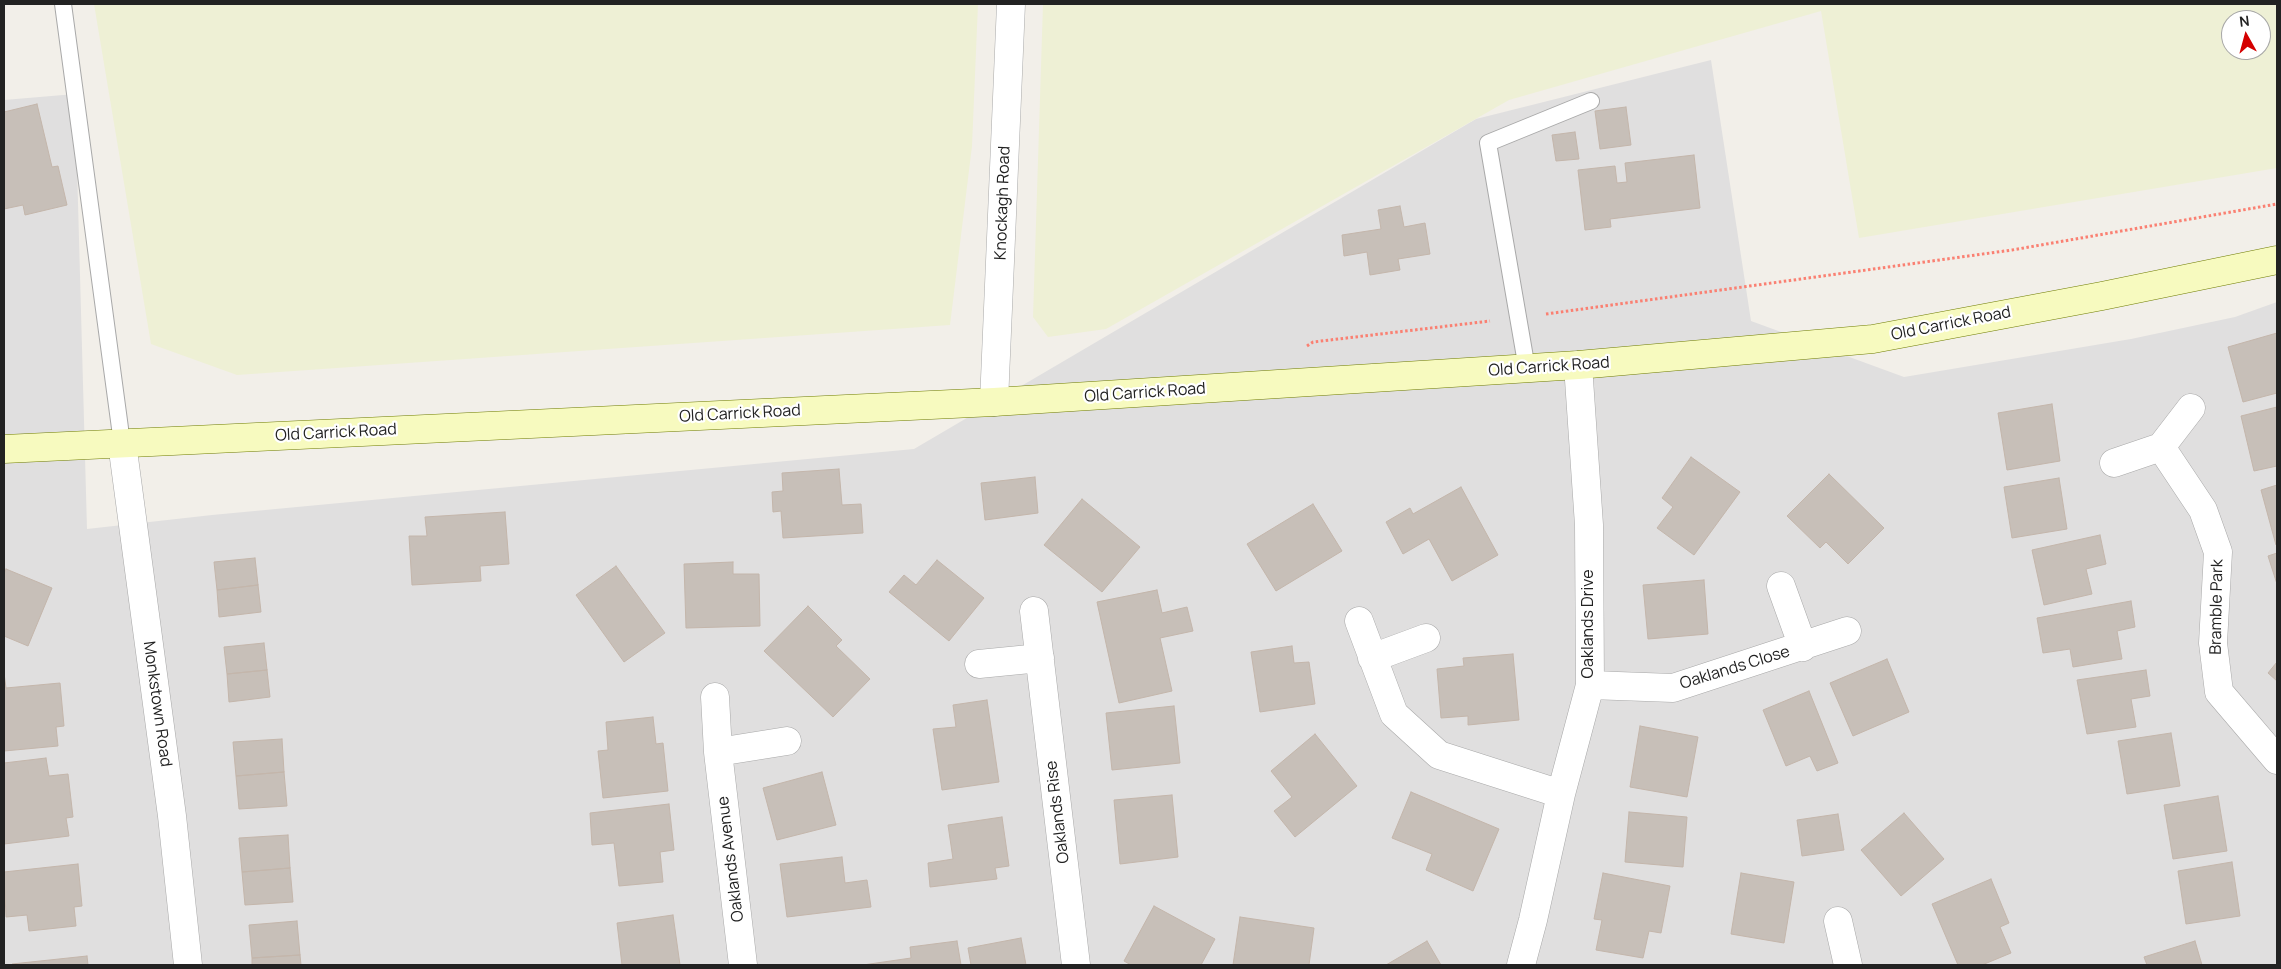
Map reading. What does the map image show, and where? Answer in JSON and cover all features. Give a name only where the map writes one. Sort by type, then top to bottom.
[{"type":"main road","name":"Old Carrick Road","points":[[4,449],[994,402],[1578,365],[1873,339],[2102,296],[2277,260]]},
{"type":"street","name":"Knockagh Road","points":[[994,402],[1011,4]]},
{"type":"street","name":"Oaklands Drive","points":[[1521,965],[1561,794],[1590,685],[1589,525],[1578,365]]},
{"type":"street","points":[[2114,463],[2161,447],[2191,408]]},
{"type":"street","name":"Monkstown Road","points":[[122,443],[172,816],[188,965]]},
{"type":"street","name":"Bramble Park","points":[[2161,447],[2203,510],[2218,552],[2213,643],[2219,692],[2277,760]]},
{"type":"street","points":[[1781,586],[1803,647]]},
{"type":"street","name":"Oaklands Rise","points":[[1034,611],[1076,965]]},
{"type":"street","points":[[1359,621],[1394,714],[1439,755],[1561,794]]},
{"type":"street","name":"Oaklands Close","points":[[1590,685],[1673,688],[1803,647],[1847,631]]},
{"type":"street","points":[[1372,658],[1426,638]]},
{"type":"street","points":[[978,664],[1040,658]]},
{"type":"street","name":"Oaklands Avenue","points":[[715,697],[718,752],[743,965]]},
{"type":"street","points":[[718,752],[787,741]]},
{"type":"street","points":[[1838,921],[1848,965]]},
{"type":"lane","points":[[63,4],[122,443]]},
{"type":"lane","points":[[1527,369],[1488,143],[1591,101]]},
{"type":"path","points":[[1305,347],[1313,342],[1519,318],[2012,250],[2277,204]]},
{"type":"shaded area","points":[[1711,60],[1751,321],[1904,377],[2131,339],[2235,317],[2277,302],[2277,965],[4,965],[4,100],[75,94],[87,529],[212,515],[914,449],[1476,119]]},
{"type":"green space","points":[[94,4],[978,4],[972,146],[950,325],[237,375],[151,344]]},
{"type":"green space","points":[[1043,4],[2277,4],[2277,168],[1859,238],[1821,11],[1509,100],[1106,329],[1048,337],[1033,317]]},
{"type":"building","points":[[37,104],[52,167],[58,166],[67,205],[25,215],[23,205],[4,209],[4,112]]},
{"type":"building","points":[[1626,107],[1631,145],[1600,149],[1595,111]]},
{"type":"building","points":[[1575,132],[1579,159],[1556,161],[1552,135]]},
{"type":"building","points":[[1694,155],[1700,208],[1610,219],[1611,227],[1585,230],[1578,170],[1615,166],[1617,183],[1627,182],[1625,163]]},
{"type":"building","points":[[1400,206],[1404,227],[1425,223],[1430,254],[1398,259],[1400,270],[1370,275],[1367,252],[1344,256],[1342,235],[1381,229],[1378,210]]},
{"type":"building","points":[[2277,333],[2277,393],[2243,402],[2228,347]]},
{"type":"building","points":[[2052,404],[2060,461],[2007,470],[1998,413]]},
{"type":"building","points":[[2277,407],[2277,466],[2254,471],[2241,416]]},
{"type":"building","points":[[1691,457],[1740,492],[1694,555],[1657,528],[1673,507],[1662,498]]},
{"type":"building","points":[[839,469],[842,505],[861,504],[863,533],[783,538],[781,511],[773,512],[772,492],[783,491],[782,473]]},
{"type":"building","points":[[1829,474],[1884,528],[1848,564],[1826,542],[1820,548],[1787,516]]},
{"type":"building","points":[[1035,477],[1038,513],[985,520],[981,483]]},
{"type":"building","points":[[2059,478],[2067,529],[2012,538],[2004,487]]},
{"type":"building","points":[[2277,485],[2277,544],[2276,545],[2261,490]]},
{"type":"building","points":[[1461,487],[1498,555],[1452,581],[1429,539],[1403,554],[1386,522],[1410,508],[1413,514]]},
{"type":"building","points":[[1082,499],[1140,547],[1102,592],[1044,545]]},
{"type":"building","points":[[1313,504],[1342,551],[1276,591],[1247,544]]},
{"type":"building","points":[[505,512],[509,564],[480,566],[481,581],[412,585],[409,536],[427,536],[425,517]]},
{"type":"building","points":[[2100,535],[2106,564],[2086,569],[2092,594],[2044,605],[2032,550]]},
{"type":"building","points":[[2277,553],[2277,584],[2268,556]]},
{"type":"building","points":[[255,558],[258,585],[217,590],[214,562]]},
{"type":"building","points":[[937,560],[984,598],[949,641],[889,592],[904,575],[916,585]]},
{"type":"building","points":[[733,562],[733,574],[759,574],[760,626],[686,628],[684,564]]},
{"type":"building","points":[[616,566],[665,633],[624,662],[576,595]]},
{"type":"building","points":[[6,569],[52,588],[28,646],[4,636],[4,574]]},
{"type":"building","points":[[1704,580],[1708,634],[1648,639],[1643,585]]},
{"type":"building","points":[[258,585],[261,612],[219,617],[217,590]]},
{"type":"building","points":[[1157,590],[1162,613],[1187,607],[1193,631],[1160,638],[1172,691],[1119,703],[1097,602]]},
{"type":"building","points":[[2131,601],[2135,627],[2117,631],[2122,659],[2073,667],[2070,649],[2043,653],[2037,618]]},
{"type":"building","points":[[808,606],[842,640],[836,646],[870,679],[833,717],[764,651]]},
{"type":"building","points":[[264,643],[267,670],[227,674],[224,647]]},
{"type":"building","points":[[1292,646],[1294,663],[1309,662],[1315,704],[1260,712],[1251,652]]},
{"type":"building","points":[[1513,654],[1519,720],[1468,725],[1468,716],[1441,718],[1437,669],[1464,666],[1463,658]]},
{"type":"building","points":[[1887,659],[1909,712],[1853,736],[1830,683]]},
{"type":"building","points":[[2277,662],[2277,681],[2268,673]]},
{"type":"building","points":[[267,670],[270,697],[229,702],[227,674]]},
{"type":"building","points":[[2146,670],[2150,696],[2131,699],[2136,727],[2087,734],[2077,680]]},
{"type":"building","points":[[4,673],[6,688],[60,683],[64,726],[56,727],[58,746],[4,751]]},
{"type":"building","points":[[1809,691],[1838,763],[1817,771],[1810,756],[1786,766],[1763,710]]},
{"type":"building","points":[[987,700],[999,782],[942,790],[933,729],[956,727],[953,705]]},
{"type":"building","points":[[1174,706],[1180,763],[1112,770],[1106,713]]},
{"type":"building","points":[[653,717],[656,744],[663,743],[668,791],[603,798],[598,751],[608,750],[606,722]]},
{"type":"building","points":[[1640,726],[1698,737],[1687,797],[1630,787]]},
{"type":"building","points":[[2171,733],[2180,786],[2127,794],[2118,741]]},
{"type":"building","points":[[1315,734],[1357,786],[1295,837],[1274,811],[1292,797],[1271,771]]},
{"type":"building","points":[[282,739],[284,772],[236,776],[233,742]]},
{"type":"building","points":[[46,758],[49,776],[68,774],[73,817],[66,818],[69,836],[4,844],[4,763]]},
{"type":"building","points":[[284,772],[287,806],[239,809],[236,776]]},
{"type":"building","points":[[822,772],[836,825],[777,840],[763,788]]},
{"type":"building","points":[[1411,792],[1499,829],[1473,891],[1426,870],[1432,854],[1392,838]]},
{"type":"building","points":[[1172,795],[1178,857],[1120,864],[1114,800]]},
{"type":"building","points":[[2218,796],[2227,851],[2173,859],[2164,805]]},
{"type":"building","points":[[669,804],[674,850],[660,852],[663,882],[619,886],[614,843],[592,845],[590,813]]},
{"type":"building","points":[[1629,812],[1687,817],[1683,867],[1625,862]]},
{"type":"building","points":[[1904,813],[1944,859],[1901,896],[1861,850]]},
{"type":"building","points":[[1838,814],[1844,850],[1802,856],[1797,820]]},
{"type":"building","points":[[1002,817],[1009,866],[995,868],[997,879],[930,887],[928,863],[953,859],[948,825]]},
{"type":"building","points":[[288,835],[290,868],[242,872],[239,838]]},
{"type":"building","points":[[842,857],[845,883],[867,880],[871,907],[787,917],[780,864]]},
{"type":"building","points":[[2232,862],[2240,916],[2186,924],[2178,871]]},
{"type":"building","points":[[78,864],[82,906],[74,907],[76,926],[29,931],[27,915],[6,917],[4,872]]},
{"type":"building","points":[[290,868],[293,902],[245,905],[242,872]]},
{"type":"building","points":[[1603,873],[1670,886],[1661,933],[1649,931],[1643,958],[1596,950],[1602,920],[1594,919]]},
{"type":"building","points":[[1741,873],[1794,882],[1784,943],[1731,934]]},
{"type":"building","points":[[1991,879],[2009,923],[2000,927],[2011,953],[1982,965],[1958,965],[1932,904]]},
{"type":"building","points":[[1154,906],[1215,939],[1201,965],[1131,965],[1124,961]]},
{"type":"building","points":[[673,915],[680,965],[622,965],[617,923]]},
{"type":"building","points":[[1240,917],[1314,928],[1309,965],[1233,965]]},
{"type":"building","points":[[297,921],[300,955],[252,958],[249,925]]},
{"type":"building","points":[[1021,938],[1026,965],[971,965],[968,948]]},
{"type":"building","points":[[957,941],[961,965],[863,965],[911,958],[910,947]]},
{"type":"building","points":[[1427,941],[1441,965],[1386,965]]},
{"type":"building","points":[[2195,941],[2202,965],[2147,965],[2144,957]]},
{"type":"building","points":[[300,955],[301,965],[252,965],[252,958]]},
{"type":"building","points":[[87,956],[88,965],[12,965],[12,964]]}]
